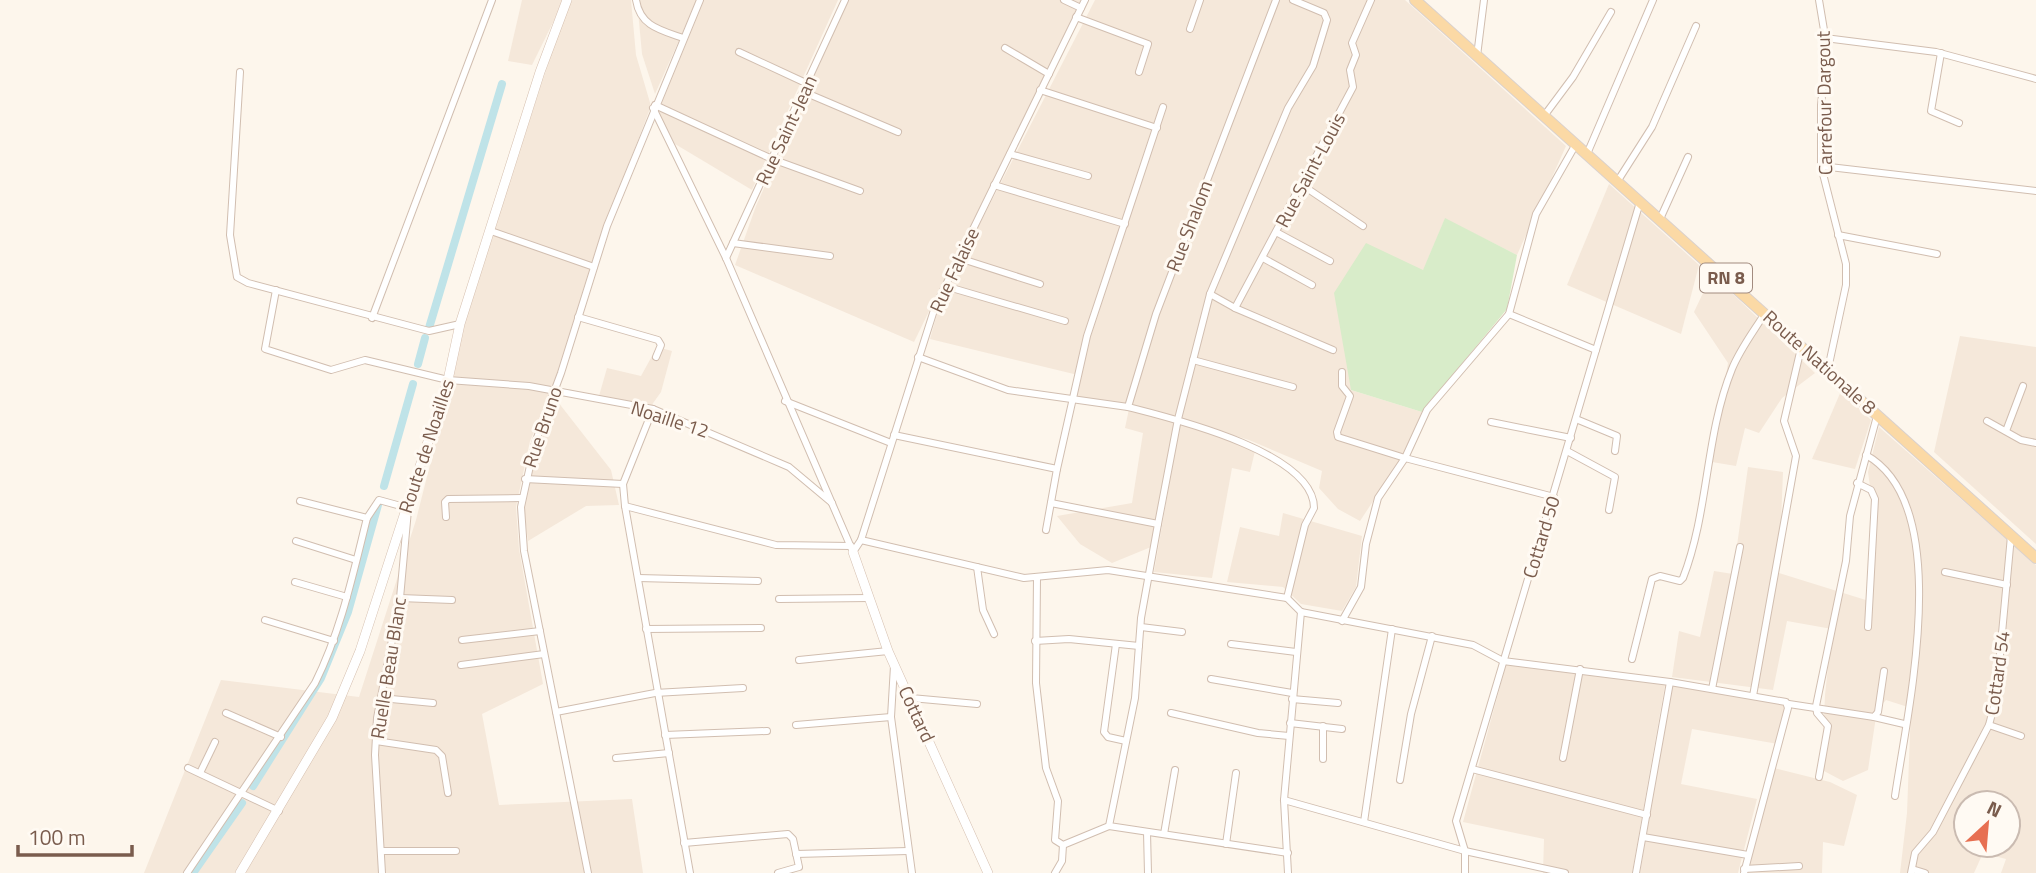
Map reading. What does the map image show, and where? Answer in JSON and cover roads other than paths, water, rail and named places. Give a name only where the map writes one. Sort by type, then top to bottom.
[{"type":"main road","name":"Route Nationale 8","points":[[1415,0],[2036,558]]},
{"type":"street","points":[[372,318],[492,0]]},
{"type":"street","name":"Route de Noailles","points":[[240,873],[279,811],[342,696],[360,651],[448,380],[460,324],[540,72],[567,0]]},
{"type":"street","points":[[636,0],[641,19],[683,38]]},
{"type":"street","name":"Rue Bruno","points":[[588,873],[524,551],[522,498],[525,479],[594,267],[654,106],[699,0]]},
{"type":"street","name":"Rue Saint-Jean","points":[[726,258],[845,0]]},
{"type":"street","points":[[1064,0],[1081,8]]},
{"type":"street","name":"Rue Falaise","points":[[852,549],[860,540],[918,357],[945,286],[1085,0]]},
{"type":"street","points":[[1190,29],[1200,0]]},
{"type":"street","name":"Rue Shalom","points":[[1128,407],[1156,314],[1276,0]]},
{"type":"street","points":[[1108,826],[1135,698],[1141,627],[1178,419],[1210,294],[1227,247],[1288,108],[1313,66],[1326,15],[1293,0]]},
{"type":"street","name":"Rue Saint-Louis","points":[[1235,308],[1353,87],[1350,70],[1356,55],[1352,43],[1371,0]]},
{"type":"street","points":[[1477,56],[1484,0]]},
{"type":"street","points":[[1587,154],[1653,0]]},
{"type":"street","name":"Carrefour Dargout","points":[[1819,0],[1825,38],[1821,166],[1846,264],[1846,285],[1828,369]]},
{"type":"street","points":[[1544,116],[1573,77],[1611,12]]},
{"type":"street","points":[[1076,17],[1148,44],[1139,72]]},
{"type":"street","points":[[1617,181],[1652,127],[1696,26]]},
{"type":"street","points":[[1825,38],[1941,53],[2036,79]]},
{"type":"street","points":[[1005,48],[1049,74]]},
{"type":"street","points":[[739,52],[807,84]]},
{"type":"street","points":[[1941,53],[1931,111],[1959,123]]},
{"type":"street","points":[[240,72],[230,235],[237,277],[372,318],[429,331],[460,324]]},
{"type":"street","points":[[1041,90],[1157,128]]},
{"type":"street","points":[[804,92],[898,132]]},
{"type":"street","points":[[654,106],[772,159],[860,191]]},
{"type":"street","points":[[625,506],[776,545],[852,549],[785,401],[726,258],[654,106]]},
{"type":"street","points":[[1046,530],[1087,336],[1163,107]]},
{"type":"street","points":[[1342,621],[1361,587],[1366,544],[1378,498],[1405,458],[1427,410],[1509,314],[1536,214],[1576,145]]},
{"type":"street","points":[[1010,154],[1088,176]]},
{"type":"street","points":[[1660,219],[1688,157]]},
{"type":"street","points":[[1821,166],[2036,191]]},
{"type":"street","points":[[994,185],[1125,224]]},
{"type":"street","points":[[1302,185],[1363,226]]},
{"type":"street","name":"Cottard 50","points":[[1465,873],[1465,851],[1456,821],[1640,201]]},
{"type":"street","points":[[491,231],[594,267]]},
{"type":"street","points":[[1276,232],[1330,261]]},
{"type":"street","points":[[1838,235],[1937,254]]},
{"type":"street","points":[[733,243],[830,256]]},
{"type":"street","points":[[959,258],[1040,284]]},
{"type":"street","points":[[1263,258],[1312,285]]},
{"type":"street","points":[[945,286],[1065,321]]},
{"type":"street","name":"Noaille 12","points":[[276,290],[265,349],[331,370],[365,360],[448,380],[498,382],[653,409],[789,467],[832,503]]},
{"type":"street","points":[[1210,294],[1235,308],[1333,351]]},
{"type":"street","points":[[1632,659],[1652,579],[1660,576],[1679,581],[1686,572],[1709,473],[1720,407],[1732,369],[1765,313]]},
{"type":"street","points":[[1509,314],[1596,350]]},
{"type":"street","points":[[578,317],[658,340],[661,345],[656,357]]},
{"type":"street","points":[[1753,696],[1796,456],[1784,421],[1802,346]]},
{"type":"street","points":[[918,357],[1008,390],[1128,407],[1178,419],[1242,441],[1275,460],[1306,484],[1314,508],[1306,525],[1287,598]]},
{"type":"street","points":[[1193,360],[1293,387]]},
{"type":"street","points":[[1342,372],[1342,386],[1350,396],[1337,432],[1338,436],[1405,458],[1554,498]]},
{"type":"street","points":[[2006,431],[2023,386]]},
{"type":"street","points":[[785,401],[891,443]]},
{"type":"street","points":[[653,409],[623,484],[655,693],[669,753],[690,873]]},
{"type":"street","points":[[1819,777],[1828,726],[1816,709],[1846,561],[1850,516],[1878,414]]},
{"type":"street","points":[[1576,419],[1617,436],[1615,452]]},
{"type":"street","points":[[1987,421],[2021,440],[2036,443]]},
{"type":"street","points":[[1491,422],[1571,438]]},
{"type":"street","points":[[894,435],[1057,469]]},
{"type":"street","points":[[1567,451],[1615,477],[1609,510]]},
{"type":"street","points":[[1866,455],[1879,462],[1897,482],[1905,500],[1917,565],[1919,621],[1915,668],[1904,724],[1895,796]]},
{"type":"street","points":[[525,479],[623,484]]},
{"type":"street","points":[[1857,484],[1871,490],[1875,499],[1868,627]]},
{"type":"street","points":[[446,517],[448,499],[522,498]]},
{"type":"street","points":[[187,873],[315,683],[334,641],[367,518],[379,500],[408,506]]},
{"type":"street","points":[[300,501],[367,518]]},
{"type":"street","points":[[1051,503],[1158,524]]},
{"type":"street","name":"Ruelle Beau Blanc","points":[[382,873],[376,741],[381,698],[400,598],[408,506]]},
{"type":"street","name":"Cottard 54","points":[[1912,871],[1916,853],[1933,832],[1989,725],[1996,698],[2011,536]]},
{"type":"street","points":[[860,540],[1014,576],[1037,577],[1108,570],[1287,598],[1301,611],[1473,645],[1503,661],[1670,682],[1904,724]]},
{"type":"street","points":[[296,541],[356,560]]},
{"type":"street","points":[[1712,689],[1740,547]]},
{"type":"street","name":"Cottard","points":[[852,549],[888,651],[988,873]]},
{"type":"street","points":[[976,567],[983,610],[994,634]]},
{"type":"street","points":[[1945,572],[2007,585]]},
{"type":"street","points":[[1037,577],[1036,682],[1046,768],[1058,801],[1055,840],[1063,845]]},
{"type":"street","points":[[638,578],[758,581]]},
{"type":"street","points":[[295,582],[347,597]]},
{"type":"street","points":[[400,598],[452,600]]},
{"type":"street","points":[[779,599],[869,598]]},
{"type":"street","points":[[1288,873],[1284,800],[1301,611]]},
{"type":"street","points":[[265,620],[334,641]]},
{"type":"street","points":[[1141,627],[1182,632]]},
{"type":"street","points":[[646,629],[761,628]]},
{"type":"street","points":[[1364,822],[1392,629]]},
{"type":"street","points":[[462,639],[540,631]]},
{"type":"street","points":[[1400,780],[1411,714],[1432,636]]},
{"type":"street","points":[[1035,641],[1069,639],[1139,646]]},
{"type":"street","points":[[1116,644],[1104,732],[1108,737],[1126,741]]},
{"type":"street","points":[[1231,644],[1296,652]]},
{"type":"street","points":[[799,660],[888,651]]},
{"type":"street","points":[[461,665],[544,654]]},
{"type":"street","points":[[894,664],[891,717],[912,873]]},
{"type":"street","points":[[1563,758],[1580,669]]},
{"type":"street","points":[[1874,717],[1878,712],[1884,671]]},
{"type":"street","points":[[1211,679],[1338,703]]},
{"type":"street","points":[[1636,873],[1670,682]]},
{"type":"street","points":[[556,712],[655,693],[743,688]]},
{"type":"street","points":[[381,698],[433,703]]},
{"type":"street","points":[[911,698],[977,704]]},
{"type":"street","points":[[1789,705],[1744,871],[1799,866]]},
{"type":"street","points":[[226,713],[281,737]]},
{"type":"street","points":[[1171,713],[1258,733],[1289,736]]},
{"type":"street","points":[[796,725],[891,717]]},
{"type":"street","points":[[1290,723],[1342,729]]},
{"type":"street","points":[[1989,725],[2021,736]]},
{"type":"street","points":[[1323,726],[1323,759]]},
{"type":"street","points":[[665,735],[767,730]]},
{"type":"street","points":[[200,774],[215,741]]},
{"type":"street","points":[[376,741],[436,750],[442,756],[448,793]]},
{"type":"street","points":[[616,758],[669,753]]},
{"type":"street","points":[[188,768],[279,811]]},
{"type":"street","points":[[1472,769],[1647,815]]},
{"type":"street","points":[[1164,834],[1175,770]]},
{"type":"street","points":[[1226,844],[1236,773]]},
{"type":"street","points":[[1284,800],[1465,851],[1565,873]]},
{"type":"street","points":[[1063,845],[1108,826],[1288,853]]},
{"type":"street","points":[[1147,832],[1148,873]]},
{"type":"street","points":[[684,843],[784,833],[793,839],[799,868],[778,873]]},
{"type":"street","points":[[1643,837],[1748,855]]},
{"type":"street","points":[[1058,872],[1063,845]]},
{"type":"street","points":[[381,851],[456,851]]},
{"type":"street","points":[[796,854],[908,851]]},
{"type":"street","points":[[1912,871],[1924,873]]},
{"type":"waterway","points":[[429,328],[502,84]]},
{"type":"waterway","points":[[418,364],[425,338]]},
{"type":"waterway","points":[[384,486],[413,384]]},
{"type":"waterway","points":[[253,786],[321,678],[348,612],[378,505]]},
{"type":"waterway","points":[[193,873],[242,803]]}]
